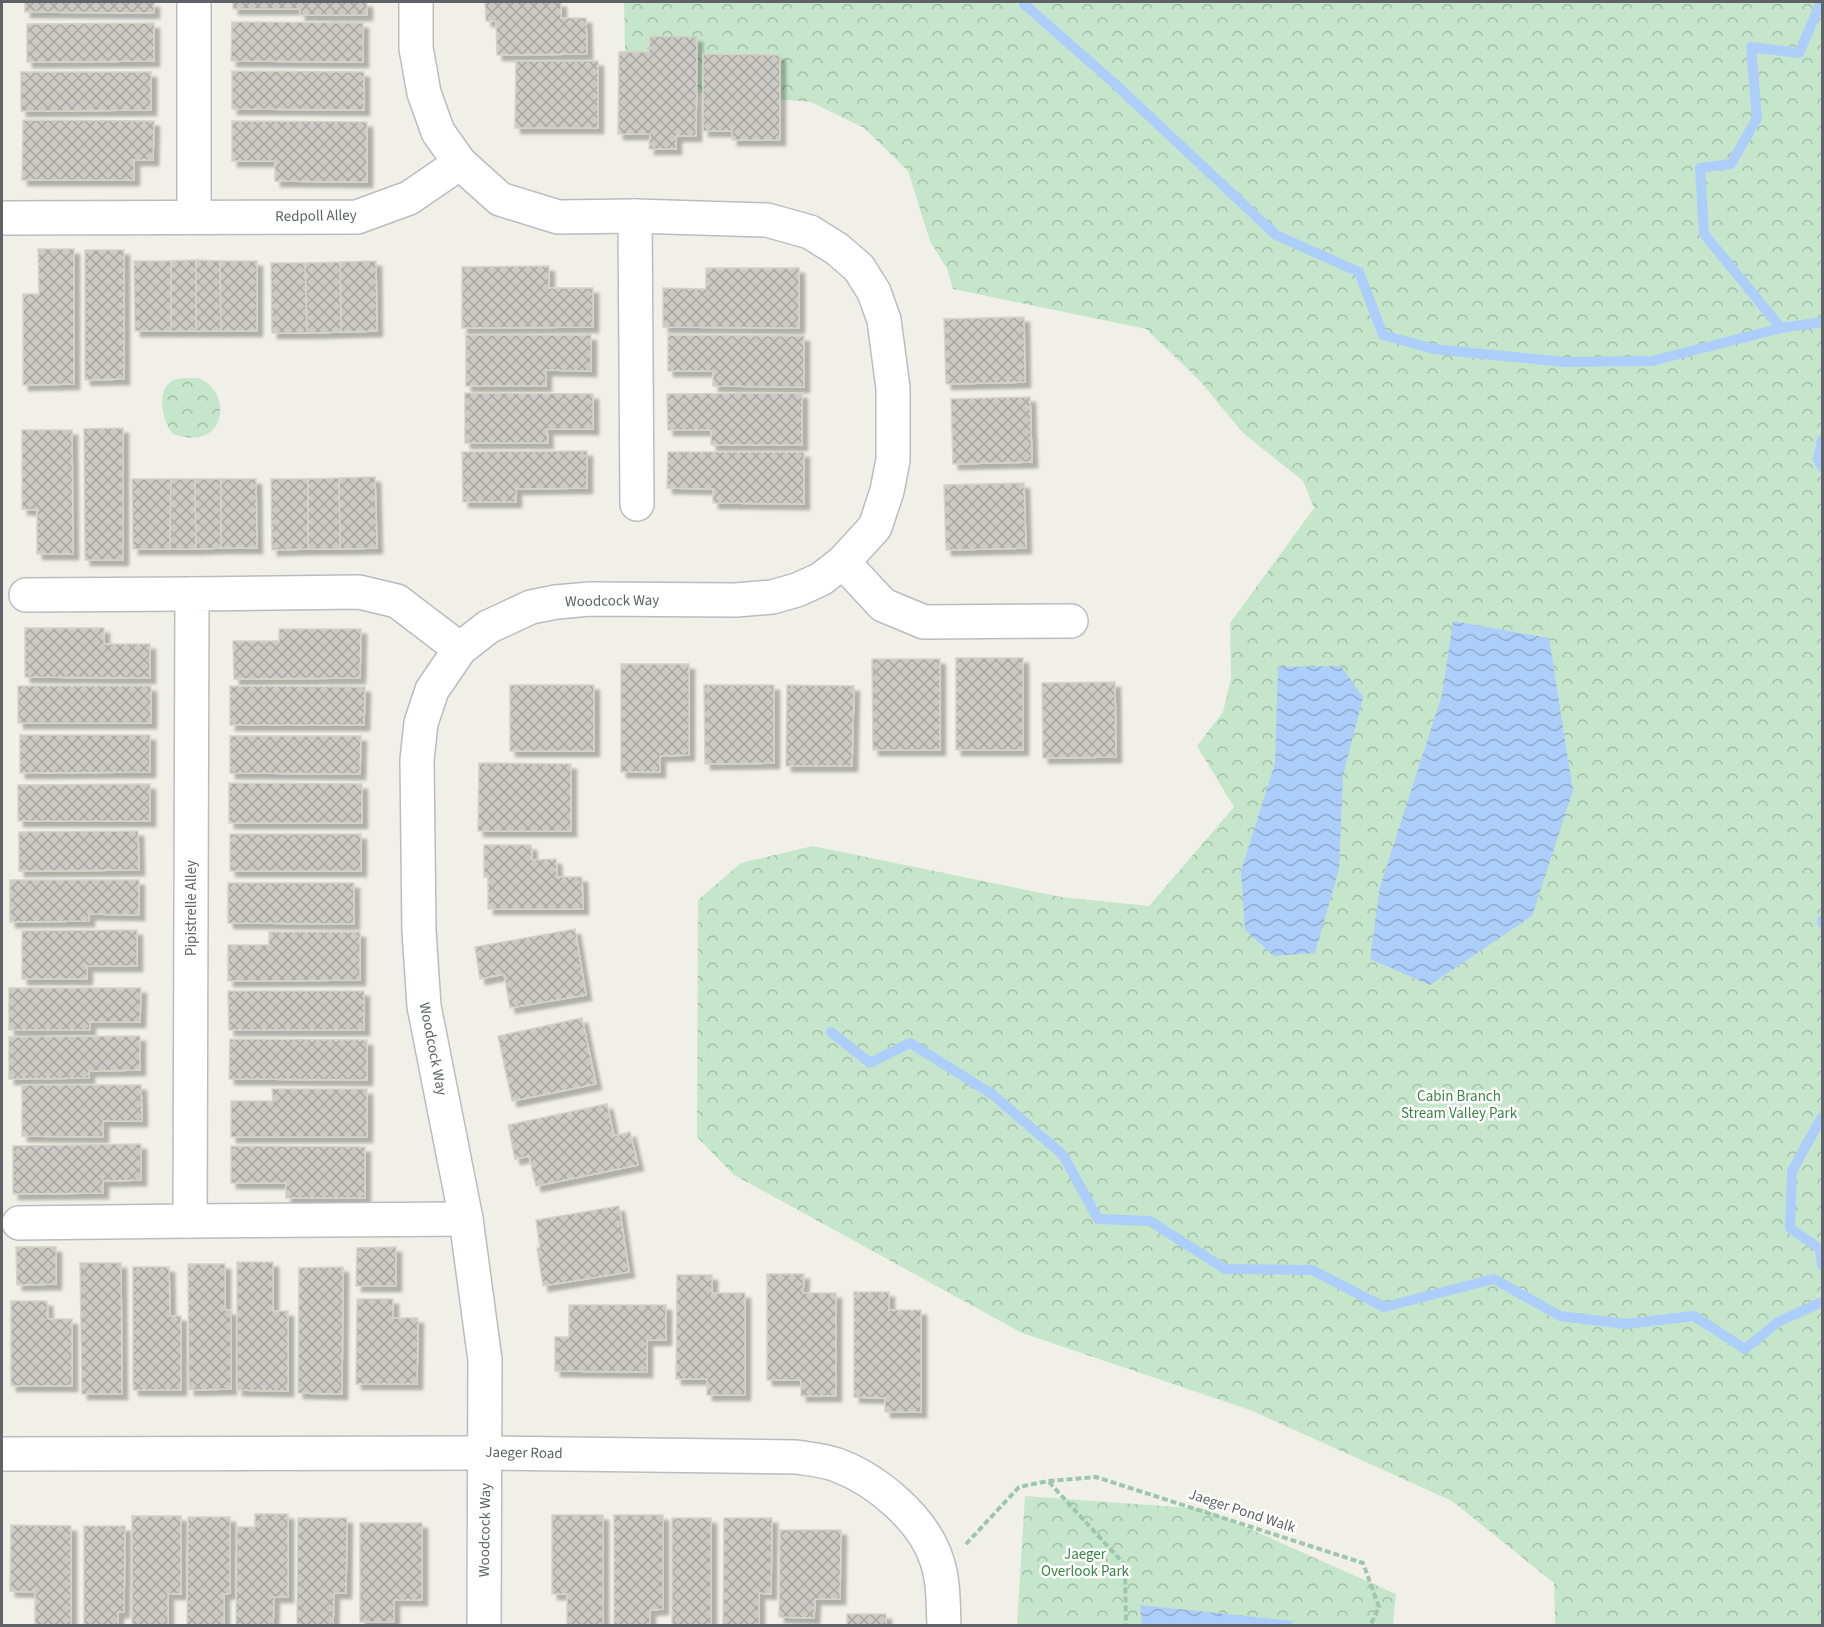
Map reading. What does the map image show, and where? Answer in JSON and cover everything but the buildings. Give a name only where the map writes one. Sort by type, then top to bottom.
[{"type":"street","points":[[194,2],[194,216]]},
{"type":"street","name":"Woodcock Way","points":[[416,2],[416,48],[424,93],[438,132],[460,163],[500,199],[558,217],[635,216],[767,220],[810,232],[837,249],[859,268],[874,292],[884,320],[893,388],[893,460],[887,491],[875,527],[843,562],[821,579],[797,590],[772,597],[736,600],[590,599],[531,607],[488,627],[460,649],[432,690],[421,723],[417,760],[418,931],[424,1006],[466,1219],[485,1360],[484,1626]]},
{"type":"street","name":"Redpoll Alley","points":[[5,218],[357,217],[409,198],[460,163]]},
{"type":"street","points":[[635,216],[637,504]]},
{"type":"street","points":[[843,562],[883,605],[924,622],[1071,621]]},
{"type":"street","points":[[27,595],[359,592],[397,601],[460,649]]},
{"type":"street","name":"Pipistrelle Alley","points":[[190,1221],[192,594]]},
{"type":"street","points":[[19,1223],[466,1219]]},
{"type":"street","name":"Jaeger Road","points":[[2,1454],[486,1453],[796,1457],[835,1464],[861,1475],[907,1513],[922,1529],[937,1561],[943,1595],[944,1626]]},
{"type":"path","name":"Jaeger Pond Walk","points":[[937,1561],[963,1547],[1019,1487],[1048,1481],[1096,1477],[1363,1563],[1379,1607],[1370,1626]]},
{"type":"path","points":[[1048,1481],[1125,1564],[1126,1626]]},
{"type":"green space","name":"Cabin Branch Stream Valley Park","points":[[624,2],[1822,2],[1822,1625],[1555,1625],[1554,1583],[1452,1501],[1250,1410],[1022,1333],[734,1175],[697,1137],[698,900],[741,863],[813,846],[1061,897],[1149,906],[1234,807],[1197,746],[1223,712],[1231,678],[1230,623],[1314,508],[1303,481],[1243,433],[1200,381],[1146,329],[953,289],[947,269],[930,241],[908,171],[864,128],[811,102],[626,89]]},
{"type":"green space","points":[[197,378],[209,384],[216,394],[220,405],[220,417],[215,428],[205,435],[192,438],[173,434],[166,422],[162,407],[164,392],[172,381]]},
{"type":"green space","name":"Jaeger Overlook Park","points":[[1025,1496],[1205,1509],[1396,1594],[1393,1625],[1017,1626]]},
{"type":"water","points":[[1453,621],[1549,638],[1573,791],[1532,916],[1430,985],[1370,959],[1380,887],[1442,695]]},
{"type":"water","points":[[1341,666],[1363,697],[1343,776],[1339,869],[1315,953],[1274,956],[1245,930],[1241,871],[1275,763],[1278,667]]},
{"type":"water","points":[[1140,1605],[1293,1621],[1291,1626],[1142,1625]]},
{"type":"waterway","points":[[1821,2],[1799,53],[1751,47],[1757,118],[1731,164],[1700,168],[1704,234],[1781,328],[1822,322]]},
{"type":"waterway","points":[[1024,4],[1114,83],[1276,235],[1359,272],[1383,335],[1434,349],[1564,362],[1652,361],[1781,328]]},
{"type":"waterway","points":[[1822,440],[1818,459],[1822,467]]},
{"type":"waterway","points":[[831,1032],[870,1063],[910,1043],[992,1094],[1063,1155],[1098,1219],[1150,1221],[1225,1269],[1312,1270],[1384,1307],[1494,1279],[1560,1316],[1625,1324],[1694,1316],[1745,1349],[1778,1322],[1822,1302]]},
{"type":"waterway","points":[[1822,1117],[1792,1171],[1790,1228],[1820,1249],[1822,1265]]}]
